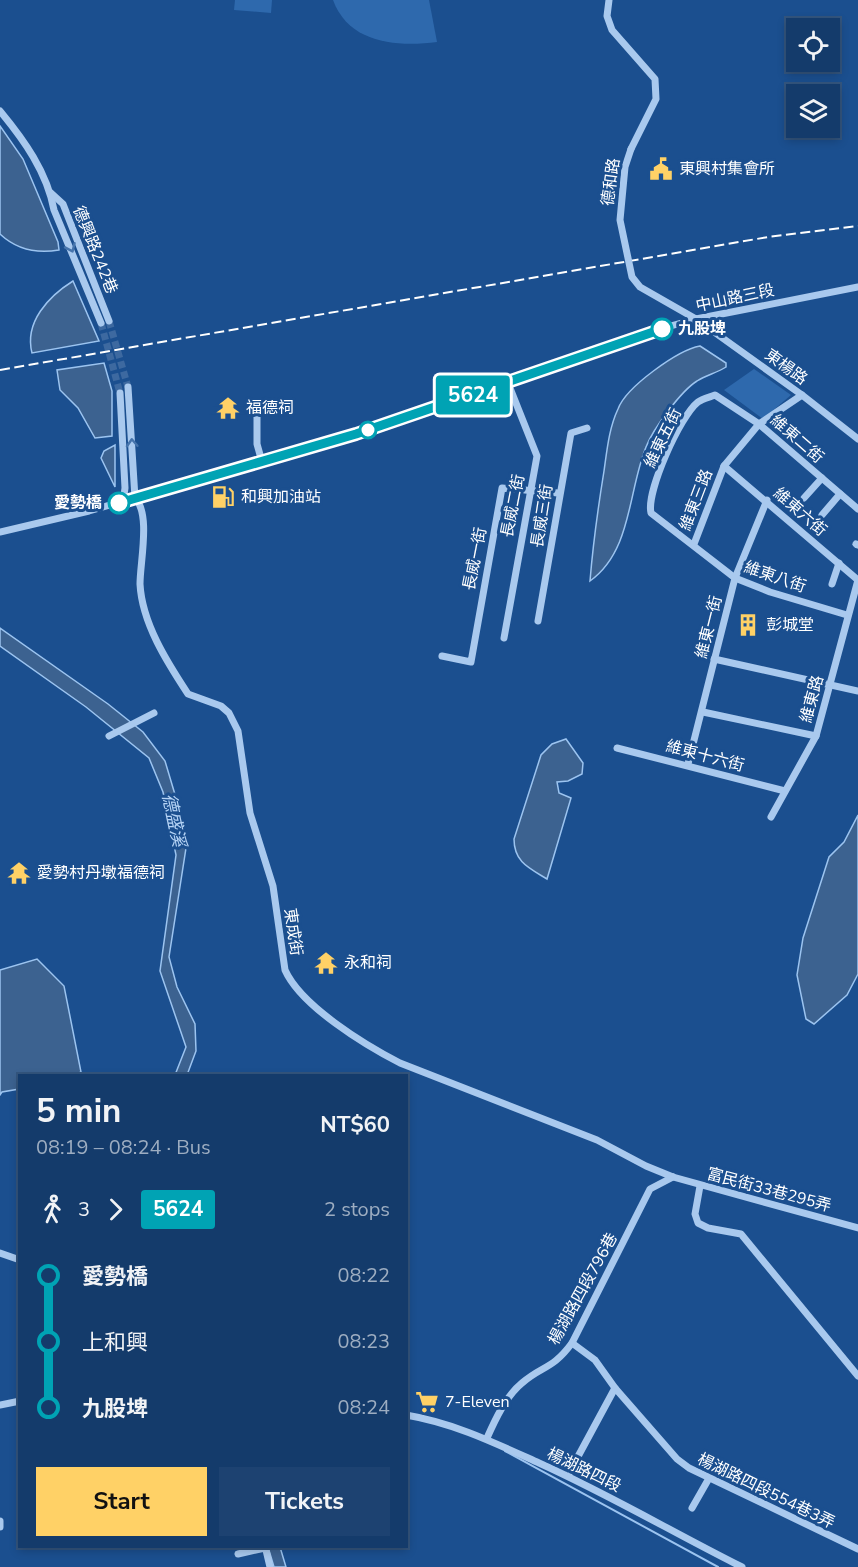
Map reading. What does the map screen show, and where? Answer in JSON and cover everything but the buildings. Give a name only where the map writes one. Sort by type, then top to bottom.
[{"type":"street","name":"德和路","points":[[609,0],[607,16],[612,30],[655,79],[656,99],[631,149],[625,167],[620,220],[632,277],[640,287],[696,319]]},
{"type":"street","name":"德興路242巷","points":[[0,111],[23,138],[51,193],[63,204],[105,322]]},
{"type":"street","name":"中山路三段","points":[[0,532],[44,524],[356,434],[656,330],[696,319],[858,287]]},
{"type":"street","name":"東楊路","points":[[696,319],[802,395],[858,439]]},
{"type":"street","name":"長威二街","points":[[504,638],[537,456],[508,383]]},
{"type":"street","points":[[128,387],[135,498]]},
{"type":"street","points":[[120,393],[123,502]]},
{"type":"street","name":"維東二街","points":[[715,395],[759,424],[858,509]]},
{"type":"street","name":"維東五街","points":[[649,504],[665,458],[685,417],[698,402],[715,395]]},
{"type":"street","name":"維東三路","points":[[694,544],[724,466],[759,424],[802,395]]},
{"type":"street","points":[[257,415],[257,444],[262,462]]},
{"type":"street","name":"長威三街","points":[[538,621],[558,493],[571,433],[587,428]]},
{"type":"street","name":"維東六街","points":[[724,466],[767,500],[858,580]]},
{"type":"street","points":[[804,498],[822,478]]},
{"type":"street","name":"長威一街","points":[[442,656],[471,662],[502,488],[558,493]]},
{"type":"street","points":[[822,515],[840,494]]},
{"type":"street","name":"東成街","points":[[135,498],[143,513],[140,585],[146,618],[188,694],[221,706],[229,713],[237,731],[250,813],[273,886],[285,970],[290,981],[312,1003],[377,1051],[400,1063],[597,1140],[646,1167],[673,1177]]},
{"type":"street","name":"維東一街","points":[[688,764],[703,712],[735,578],[767,500]]},
{"type":"street","name":"維東八街","points":[[649,504],[651,513],[735,578],[770,592],[847,615]]},
{"type":"street","points":[[832,584],[839,563]]},
{"type":"street","name":"維東路","points":[[771,817],[816,736],[858,580]]},
{"type":"street","points":[[714,659],[858,691]]},
{"type":"street","points":[[703,712],[816,736]]},
{"type":"street","points":[[112,735],[154,713]]},
{"type":"street","name":"維東十六街","points":[[617,748],[688,764],[785,791]]},
{"type":"street","name":"富民街33巷295弄","points":[[673,1177],[858,1228]]},
{"type":"street","name":"楊湖路四段796巷","points":[[487,1438],[497,1416],[521,1384],[559,1360],[572,1343],[650,1189],[673,1177]]},
{"type":"street","points":[[700,1186],[695,1214],[698,1223],[708,1228],[741,1234],[858,1376]]},
{"type":"street","points":[[0,1252],[18,1259]]},
{"type":"street","name":"楊湖路四段554巷3弄","points":[[572,1343],[595,1360],[615,1388],[677,1459],[708,1480],[858,1549]]},
{"type":"street","points":[[568,1475],[615,1388]]},
{"type":"street","points":[[0,1406],[18,1402]]},
{"type":"street","name":"楊湖路四段","points":[[408,1414],[433,1420],[487,1438],[568,1475],[742,1567]]},
{"type":"street","points":[[692,1508],[708,1480]]},
{"type":"street","points":[[0,1521],[0,1527]]},
{"type":"street","points":[[238,1554],[261,1548]]},
{"type":"street","points":[[265,1548],[270,1567]]},
{"type":"shaded area","points":[[235,0],[272,0],[271,13],[234,10]]},
{"type":"shaded area","points":[[333,0],[429,0],[437,42],[391,43],[363,34],[340,15]]},
{"type":"shaded area","points":[[754,369],[791,395],[763,419],[724,390]]},
{"type":"water","points":[[0,126],[23,159],[58,242],[59,250],[27,249],[13,244],[0,234]]},
{"type":"water","points":[[73,281],[99,341],[32,353],[30,342],[32,331],[40,311],[55,294]]},
{"type":"water","points":[[700,346],[726,363],[726,367],[700,379],[691,386],[668,411],[655,430],[640,464],[627,519],[614,554],[604,568],[590,581],[607,447],[618,409],[631,390],[642,380],[679,354]]},
{"type":"water","points":[[104,363],[112,391],[112,436],[95,438],[78,408],[60,390],[57,370]]},
{"type":"water","points":[[115,445],[115,487],[101,458],[104,451]]},
{"type":"water","name":"德盛溪","points":[[0,628],[108,704],[143,732],[165,761],[179,808],[186,848],[169,957],[177,987],[195,1024],[196,1051],[187,1074],[175,1074],[186,1047],[160,971],[176,855],[163,792],[149,758],[86,707],[0,646]]},
{"type":"water","points":[[566,739],[583,763],[582,774],[568,781],[557,782],[559,793],[571,798],[547,879],[524,864],[517,853],[514,839],[541,755],[552,744]]},
{"type":"water","points":[[858,815],[858,974],[847,995],[814,1024],[806,1019],[797,975],[803,938],[829,857],[844,842]]},
{"type":"water","points":[[37,959],[64,986],[81,1072],[76,1074],[18,1074],[18,1089],[2,1092],[0,1095],[0,970]]},
{"type":"water","points":[[268,1548],[280,1548],[286,1567],[274,1567]]},
{"type":"waterway","points":[[505,1451],[718,1567]]},
{"type":"tunnel","points":[[109,321],[128,387]]},
{"type":"tunnel","points":[[101,323],[120,393]]},
{"type":"railway","points":[[0,370],[768,237],[858,226]]},
{"type":"bus line","name":"5624","points":[[119,503],[356,434],[662,329]]},
{"type":"place","name":"東興村集會所","points":[[661,169]]},
{"type":"place","name":"九股埤","points":[[662,329]]},
{"type":"place","name":"福德祠","points":[[228,408]]},
{"type":"place","name":"和興加油站","points":[[223,497]]},
{"type":"place","name":"愛勢橋","points":[[119,503]]},
{"type":"place","name":"彭城堂","points":[[748,625]]},
{"type":"place","name":"愛勢村丹墩福德祠","points":[[19,873]]},
{"type":"place","name":"永和祠","points":[[326,963]]},
{"type":"place","name":"7-Eleven","points":[[427,1402]]}]
